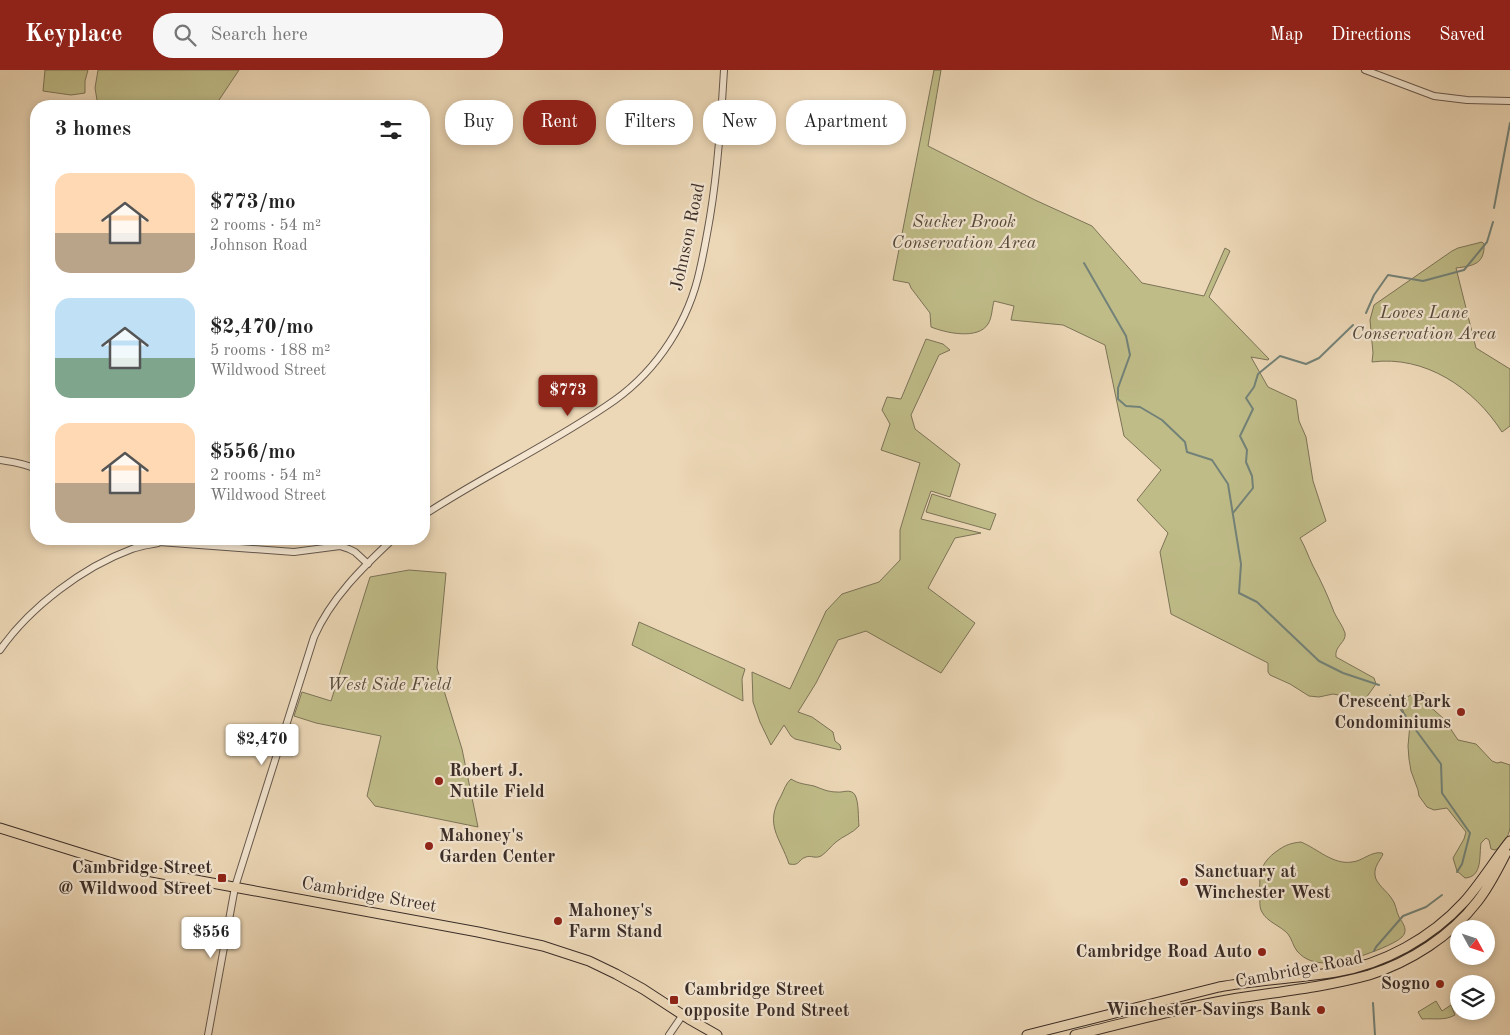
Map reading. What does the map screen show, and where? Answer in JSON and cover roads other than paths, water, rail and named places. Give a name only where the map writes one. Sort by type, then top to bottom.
[{"type":"highway","name":"Cambridge Street","points":[[0,828],[120,866],[478,932],[543,946],[589,962],[616,974],[643,989],[682,1016],[717,1035]]},
{"type":"highway","name":"Cambridge Road","points":[[1094,1018],[1139,1008],[1190,993],[1248,982],[1337,972],[1379,960],[1408,946],[1442,923],[1467,899],[1510,843]]},
{"type":"highway","name":"Cambridge Road","points":[[1097,1030],[1187,1008],[1338,982],[1368,975],[1401,962],[1430,945],[1476,904],[1493,877],[1510,843]]},
{"type":"highway","points":[[1467,899],[1476,904]]},
{"type":"highway","points":[[1279,978],[1281,991]]},
{"type":"highway","points":[[1027,1035],[1094,1018],[1097,1030],[1075,1035]]},
{"type":"street","name":"Johnson Road","points":[[430,511],[562,434],[616,399],[656,361],[672,338],[685,314],[700,270],[715,178],[724,70]]},
{"type":"street","points":[[1365,70],[1437,96],[1466,100],[1510,101]]},
{"type":"street","points":[[0,460],[30,466]]},
{"type":"street","points":[[0,650],[33,612],[75,578],[133,548],[146,545]]},
{"type":"street","points":[[200,545],[294,552],[340,546],[354,552],[368,564]]},
{"type":"street","points":[[208,1035],[235,887],[314,637],[319,624],[332,605],[368,564],[388,545]]},
{"type":"street","points":[[669,1035],[682,1016]]},
{"type":"waterway","points":[[1494,208],[1510,123]]},
{"type":"waterway","points":[[1366,313],[1374,295],[1388,275],[1423,281],[1464,270],[1487,242],[1493,222]]},
{"type":"waterway","points":[[1084,263],[1126,336],[1130,355],[1118,388],[1118,399],[1126,406],[1140,407],[1162,420],[1185,442],[1187,452],[1212,460],[1228,484],[1241,564],[1239,593],[1257,602],[1319,661],[1343,673],[1379,685]]},
{"type":"waterway","points":[[1233,513],[1253,488],[1252,476],[1246,462],[1247,450],[1240,436],[1253,409],[1246,398],[1254,387],[1258,374],[1280,356],[1306,364],[1319,358],[1353,325]]},
{"type":"waterway","points":[[1390,695],[1441,764],[1442,793],[1470,833],[1462,864],[1457,872]]},
{"type":"waterway","points":[[1374,951],[1403,916],[1426,907],[1442,895]]},
{"type":"waterway","points":[[1373,1003],[1375,1035]]},
{"type":"place","name":"Crescent Park Condominiums","points":[[1461,712]]},
{"type":"place","name":"Robert J. Nutile Field","points":[[439,781]]},
{"type":"place","name":"Mahoney's Garden Center","points":[[429,846]]},
{"type":"place","name":"Cambridge Street @ Wildwood Street","points":[[222,878]]},
{"type":"place","name":"Sanctuary at Winchester West","points":[[1184,882]]},
{"type":"place","name":"Mahoney's Farm Stand","points":[[558,921]]},
{"type":"place","name":"Cambridge Road Auto","points":[[1262,952]]},
{"type":"place","name":"Sogno","points":[[1440,984]]},
{"type":"place","name":"Cambridge Street opposite Pond Street","points":[[674,1000]]},
{"type":"place","name":"Winchester Savings Bank","points":[[1321,1010]]},
{"type":"park label","name":"Sucker Brook Conservation Area","points":[[964,232]]},
{"type":"park label","name":"Loves Lane Conservation Area","points":[[1424,323]]},
{"type":"park label","name":"West Side Field","points":[[389,685]]}]
